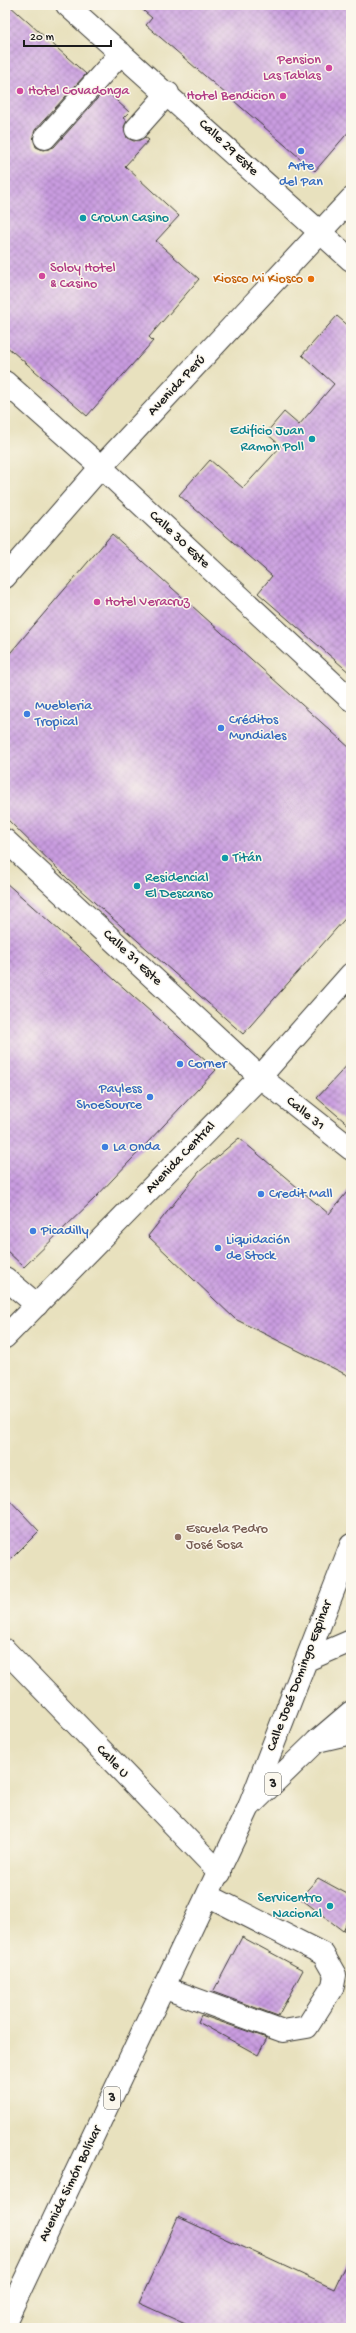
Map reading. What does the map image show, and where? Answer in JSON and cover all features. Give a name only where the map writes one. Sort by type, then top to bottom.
[{"type":"street","name":"Calle 29 Este","points":[[77,8],[121,53],[168,93],[351,260]]},
{"type":"street","points":[[45,138],[121,53]]},
{"type":"street","points":[[136,129],[168,93]]},
{"type":"street","name":"Avenida Perú","points":[[5,577],[101,467],[351,199]]},
{"type":"street","name":"Calle 30 Este","points":[[5,382],[101,467],[351,700]]},
{"type":"street","name":"Calle 31 Este","points":[[5,840],[260,1077]]},
{"type":"street","name":"Avenida Central","points":[[5,1337],[260,1077],[351,974]]},
{"type":"street","name":"Calle 31","points":[[260,1077],[351,1149]]},
{"type":"street","points":[[5,1278],[37,1305]]},
{"type":"street","name":"Calle José Domingo Espinar","points":[[249,1808],[351,1545]]},
{"type":"street","points":[[307,1660],[351,1641]]},
{"type":"street","name":"Calle U","points":[[5,1650],[220,1873]]},
{"type":"street","name":"3","points":[[220,1873],[249,1808],[317,1741],[351,1712]]},
{"type":"street","points":[[317,1741],[351,1733]]},
{"type":"street","name":"Avenida Simón Bolívar","points":[[5,2322],[220,1873]]},
{"type":"street","points":[[165,1988],[283,2031],[307,2026],[333,1986],[335,1975],[323,1954],[209,1896]]},
{"type":"building","points":[[5,5],[9,5],[86,74],[35,130],[33,136],[36,147],[43,150],[54,147],[105,90],[129,112],[123,118],[127,121],[124,127],[127,138],[134,141],[145,137],[149,140],[125,166],[179,216],[156,241],[199,279],[149,337],[153,341],[87,416],[5,345]]},
{"type":"building","points":[[137,5],[351,5],[351,129],[315,171],[146,25],[152,18]]},
{"type":"building","points":[[337,316],[351,328],[351,674],[258,593],[272,576],[179,495],[210,460],[243,488],[281,446],[266,433],[284,412],[299,425],[334,384],[302,355]]},
{"type":"building","points":[[112,534],[351,749],[351,912],[243,1034],[68,879],[5,817],[5,659]]},
{"type":"building","points":[[5,882],[216,1070],[96,1197],[24,1267],[5,1249]]},
{"type":"building","points":[[351,1061],[351,1127],[317,1098]]},
{"type":"building","points":[[239,1138],[329,1214],[351,1187],[351,1377],[235,1319],[148,1236],[199,1172]]},
{"type":"building","points":[[5,1495],[39,1531],[5,1565]]},
{"type":"building","name":"Servicentro Nacional","points":[[318,1878],[351,1896],[351,1913],[343,1931],[300,1898]]},
{"type":"building","name":"Servicentro Nacional","points":[[242,1937],[303,1970],[278,2016],[213,1992]]},
{"type":"building","points":[[201,2015],[267,2038],[258,2055],[198,2022]]},
{"type":"building","points":[[178,2217],[334,2289],[351,2253],[351,2328],[194,2328],[139,2303]]},
{"type":"place","name":"Pension Las Tablas","points":[[329,68]]},
{"type":"place","name":"Hotel Covadonga","points":[[20,91]]},
{"type":"place","name":"Hotel Bendicion","points":[[283,96]]},
{"type":"place","name":"Arte del Pan","points":[[301,151]]},
{"type":"place","name":"Crown Casino","points":[[83,218]]},
{"type":"place","name":"Soloy Hotel & Casino","points":[[42,276]]},
{"type":"place","name":"Kiosco Mi Kiosco","points":[[311,279]]},
{"type":"place","name":"Edificio Juan Ramon Poll","points":[[312,439]]},
{"type":"place","name":"Hotel Veracruz","points":[[97,602]]},
{"type":"place","name":"Muebleria Tropical","points":[[27,714]]},
{"type":"place","name":"Créditos Mundiales","points":[[221,728]]},
{"type":"place","name":"Titán","points":[[225,858]]},
{"type":"place","name":"Residencial El Descanso","points":[[137,886]]},
{"type":"place","name":"Corner","points":[[180,1064]]},
{"type":"place","name":"Payless ShoeSource","points":[[150,1097]]},
{"type":"place","name":"La Onda","points":[[105,1147]]},
{"type":"place","name":"Credit Mall","points":[[261,1194]]},
{"type":"place","name":"Picadilly","points":[[33,1231]]},
{"type":"place","name":"Liquidación de Stock","points":[[218,1248]]},
{"type":"place","name":"Escuela Pedro José Sosa","points":[[178,1537]]},
{"type":"place","name":"Servicentro Nacional","points":[[330,1906]]}]
